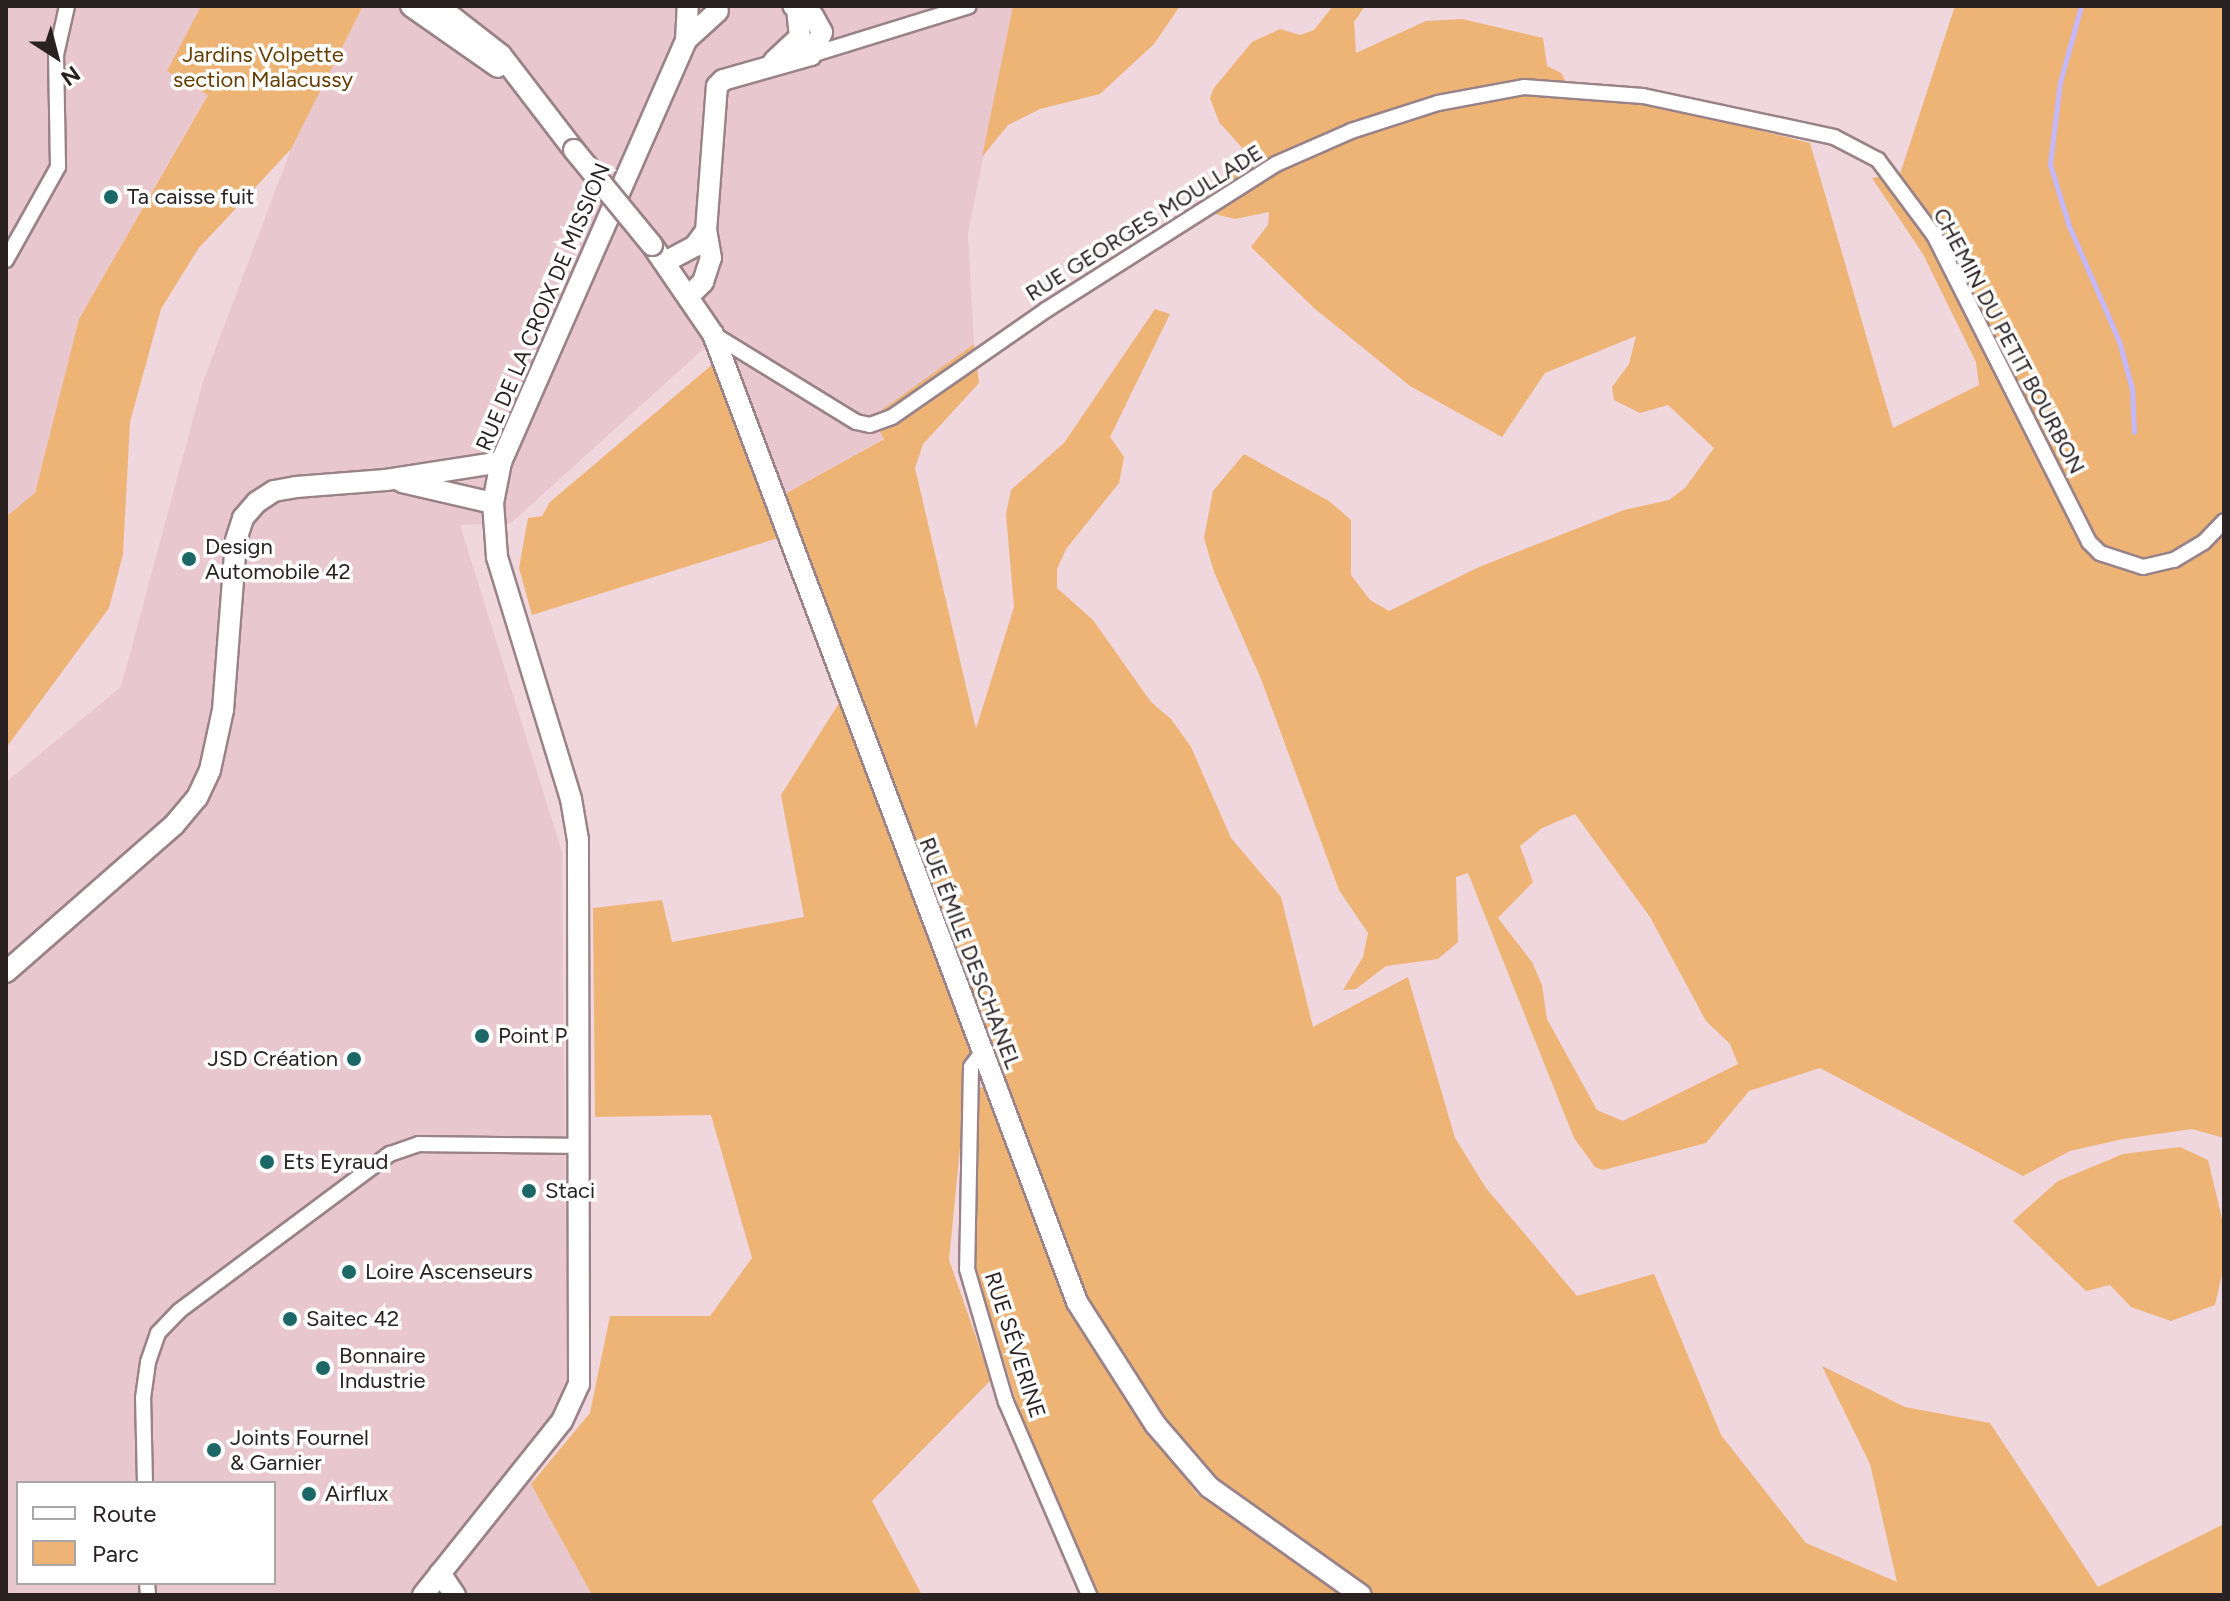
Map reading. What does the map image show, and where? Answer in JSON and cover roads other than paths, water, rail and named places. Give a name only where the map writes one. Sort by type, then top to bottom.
[{"type":"main road","points":[[411,6],[525,85]]},
{"type":"main road","points":[[438,6],[477,34],[525,85]]},
{"type":"main road","points":[[686,40],[688,6]]},
{"type":"main road","points":[[686,40],[719,8]]},
{"type":"main road","points":[[689,296],[703,282],[711,258],[706,231],[717,86],[811,55],[822,32],[813,16],[795,8]]},
{"type":"main road","points":[[762,69],[800,37],[795,8]]},
{"type":"main road","name":"RUE DE LA CROIX DE MISSION","points":[[423,1595],[562,1421],[579,1384],[578,840],[571,799],[497,557],[493,503],[501,462],[686,40]]},
{"type":"main road","name":"RUE ÉMILE DESCHANEL","points":[[525,85],[665,262],[713,334],[1077,1302],[1105,1352],[1155,1424],[1209,1487],[1361,1595]]},
{"type":"main road","points":[[665,262],[695,246],[706,231]]},
{"type":"main road","points":[[6,972],[174,825],[197,798],[218,739],[236,540],[243,518],[274,491],[386,480],[501,462]]},
{"type":"main road","points":[[386,480],[424,484],[493,503]]},
{"type":"main road","points":[[440,1573],[455,1595]]},
{"type":"street","points":[[6,260],[58,167],[56,55],[67,6]]},
{"type":"street","points":[[811,55],[969,6]]},
{"type":"street","name":"RUE GEORGES MOULLADE","points":[[713,334],[856,422],[870,425],[892,417],[1046,310],[1276,164],[1351,131],[1438,103],[1524,87],[1643,96]]},
{"type":"street","name":"CHEMIN DU PETIT BOURBON","points":[[1643,96],[1834,137],[1878,160],[1934,235],[2089,542],[2100,553],[2143,567],[2174,560],[2204,542],[2224,521]]},
{"type":"street","name":"RUE SÉVERINE","points":[[983,1051],[971,1067],[967,1269],[1006,1402],[1089,1595]]},
{"type":"street","points":[[145,1481],[143,1398],[148,1362],[158,1333],[179,1311],[390,1154],[419,1144],[580,1146]]},
{"type":"waterway","points":[[2081,6],[2060,82],[2050,164],[2069,226],[2119,341],[2132,389],[2134,432]]},
{"type":"place","name":"Ta caisse fuit","points":[[111,197]]},
{"type":"place","name":"Design Automobile 42","points":[[189,559]]},
{"type":"place","name":"Point P","points":[[482,1036]]},
{"type":"place","name":"JSD Création","points":[[354,1059]]},
{"type":"place","name":"Ets Eyraud","points":[[267,1162]]},
{"type":"place","name":"Staci","points":[[529,1191]]},
{"type":"place","name":"Loire Ascenseurs","points":[[349,1272]]},
{"type":"place","name":"Saitec 42","points":[[290,1319]]},
{"type":"place","name":"Bonnaire Industrie","points":[[323,1368]]},
{"type":"place","name":"Joints Fournel & Garnier","points":[[214,1450]]},
{"type":"place","name":"Airflux","points":[[309,1494]]},
{"type":"park label","name":"Jardins Volpette section Malacussy","points":[[263,66]]}]
